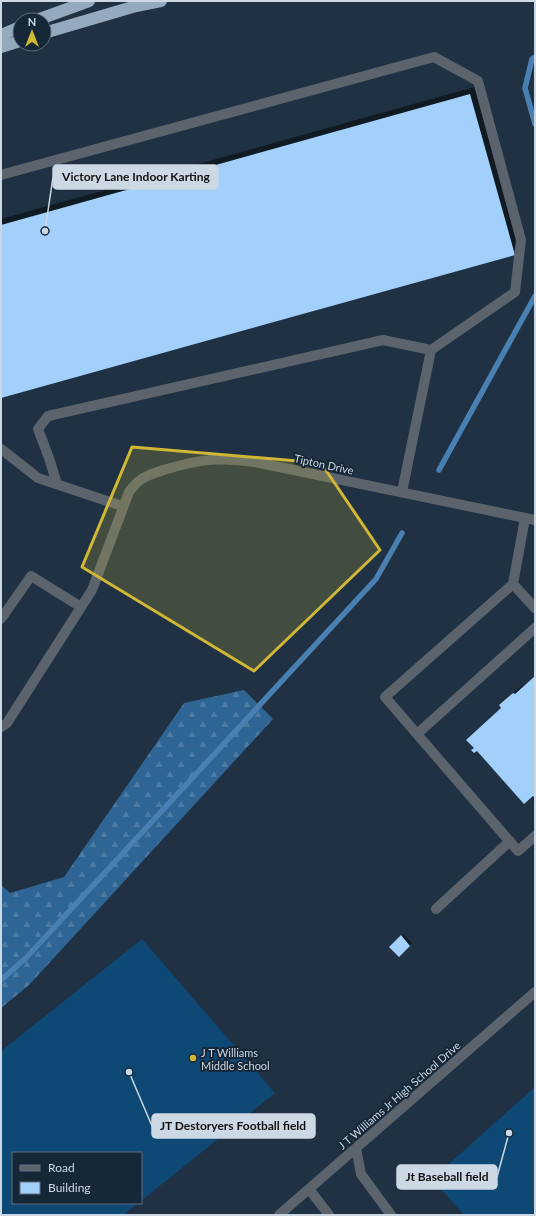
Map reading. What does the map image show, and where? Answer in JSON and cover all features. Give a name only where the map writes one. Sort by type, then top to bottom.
[{"type":"highway","points":[[52,15],[89,1]]},
{"type":"highway","points":[[52,31],[136,6],[161,1]]},
{"type":"highway","points":[[1,35],[12,30]]},
{"type":"highway","points":[[1,47],[12,44]]},
{"type":"street","points":[[1,175],[434,57],[478,81],[521,240],[515,292],[431,350],[402,492]]},
{"type":"street","points":[[56,484],[49,458],[38,429],[48,416],[383,340],[431,350]]},
{"type":"street","points":[[1,449],[38,478],[122,506]]},
{"type":"street","name":"Tipton Drive","points":[[1,727],[7,723],[92,590],[122,506],[129,492],[139,481],[149,475],[196,461],[234,459],[255,462],[535,520]]},
{"type":"street","points":[[525,518],[513,584],[385,697],[518,851],[535,836]]},
{"type":"street","points":[[1,619],[31,576],[81,607]]},
{"type":"street","points":[[513,584],[535,608]]},
{"type":"street","points":[[417,734],[535,628]]},
{"type":"street","points":[[436,909],[510,841]]},
{"type":"street","name":"J T Williams Jr High School Drive","points":[[279,1215],[535,992]]},
{"type":"street","points":[[356,1148],[361,1174],[391,1215]]},
{"type":"street","points":[[309,1189],[329,1215]]},
{"type":"highlighted area","points":[[132,447],[321,463],[380,550],[254,671],[82,567]]},
{"type":"green space","points":[[244,690],[273,719],[29,985],[1,1008],[1,885],[10,893],[64,877],[184,703]]},
{"type":"shaded area","points":[[142,939],[275,1093],[142,1200],[142,1152],[12,1152],[12,1204],[137,1204],[123,1215],[1,1215],[1,1051]]},
{"type":"shaded area","points":[[535,1087],[535,1215],[464,1215],[432,1179]]},
{"type":"building","points":[[470,94],[515,255],[1,398],[1,225]]},
{"type":"building","points":[[535,676],[535,798],[533,796],[524,804],[477,751],[474,753],[471,750],[474,748],[466,740],[501,708],[499,705],[513,693],[515,694]]},
{"type":"building","points":[[401,935],[410,946],[399,957],[389,947]]},
{"type":"waterway","points":[[535,57],[532,59],[525,88],[535,124]]},
{"type":"waterway","points":[[439,470],[535,296]]},
{"type":"waterway","points":[[1,980],[26,958],[376,579],[402,533]]},
{"type":"place","name":"Victory Lane Indoor Karting","points":[[45,231]]},
{"type":"place","name":"J T Williams Middle School","points":[[193,1058]]},
{"type":"place","name":"JT Destoryers Football field","points":[[129,1072]]},
{"type":"place","name":"Jt Baseball field","points":[[509,1133]]}]
